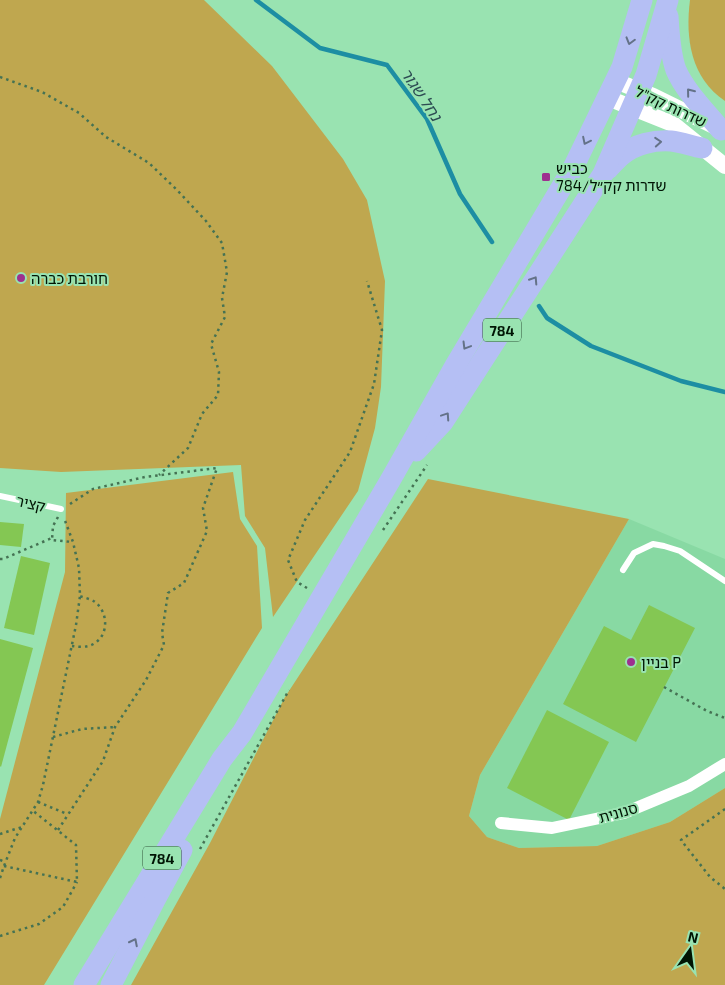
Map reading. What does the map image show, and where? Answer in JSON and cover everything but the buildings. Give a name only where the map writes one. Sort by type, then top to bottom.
[{"type":"main road","name":"784","points":[[84,985],[222,759],[242,733],[391,479],[454,366],[573,168],[622,67],[642,0]]},
{"type":"main road","name":"784","points":[[391,479],[443,422],[603,174],[646,75],[668,1]]},
{"type":"main road","points":[[668,1],[669,35],[676,69],[686,88],[723,131]]},
{"type":"main road","points":[[603,174],[628,150],[649,143],[671,141],[702,148]]},
{"type":"main road","points":[[111,985],[155,900],[231,762],[242,733]]},
{"type":"street","name":"שדרות קק\"ל","points":[[612,89],[636,99],[672,124],[725,166]]},
{"type":"street","name":"שדרות קק\"ל","points":[[636,99],[653,96],[723,131]]},
{"type":"street","name":"סנונית","points":[[502,823],[552,828],[624,813],[689,786],[725,764]]},
{"type":"lane","name":"קציר","points":[[0,496],[61,509]]},
{"type":"lane","points":[[623,570],[634,553],[653,544],[680,551],[725,581]]},
{"type":"path","points":[[0,77],[42,92],[79,113],[106,138],[149,163],[206,221],[222,243],[227,272],[222,298],[225,317],[210,344],[219,372],[218,395],[202,414],[188,448],[159,476]]},
{"type":"path","points":[[321,596],[297,582],[288,560],[306,520],[350,452],[374,384],[382,330],[367,281]]},
{"type":"path","points":[[382,530],[427,465]]},
{"type":"path","points":[[52,538],[53,526],[61,509],[93,489],[145,477],[217,468],[203,508],[207,531],[184,583],[168,592],[162,633],[164,645],[146,680],[115,726],[103,761],[58,830]]},
{"type":"path","points":[[0,878],[16,838],[38,802],[72,646],[80,596],[79,568],[73,542],[61,509]]},
{"type":"path","points":[[52,538],[52,540],[73,542]]},
{"type":"path","points":[[0,559],[52,538]]},
{"type":"path","points":[[72,646],[82,647],[94,644],[102,637],[106,628],[101,608],[96,603],[80,596]]},
{"type":"path","points":[[664,687],[707,711],[725,718]]},
{"type":"path","points":[[198,851],[289,690]]},
{"type":"path","points":[[53,738],[82,729],[115,726]]},
{"type":"path","points":[[38,802],[67,814]]},
{"type":"path","points":[[725,809],[681,840],[710,878],[725,889]]},
{"type":"path","points":[[0,936],[39,924],[63,907],[77,882],[76,845],[32,810]]},
{"type":"path","points":[[0,834],[22,827]]},
{"type":"path","points":[[0,860],[5,862]]},
{"type":"path","points":[[4,866],[77,882]]},
{"type":"shaded area","points":[[0,0],[204,0],[272,66],[343,159],[367,200],[385,281],[381,387],[375,428],[358,491],[273,617],[265,548],[245,516],[241,465],[61,472],[0,468]]},
{"type":"shaded area","points":[[690,0],[725,0],[725,101],[704,81],[693,56],[689,29]]},
{"type":"shaded area","points":[[233,472],[240,519],[257,546],[262,628],[44,985],[0,985],[0,819],[65,572],[66,493]]},
{"type":"shaded area","points":[[428,479],[629,519],[480,775],[469,816],[487,837],[519,848],[597,846],[670,822],[725,788],[725,985],[131,985],[210,843],[285,697]]},
{"type":"shaded area","points":[[629,519],[725,559],[725,788],[670,822],[597,846],[519,848],[487,837],[469,816],[480,775]]},
{"type":"waterway","name":"נחל שגור","points":[[256,0],[320,48],[387,65],[427,119],[460,194],[492,242]]},
{"type":"waterway","name":"נחל שגור","points":[[539,306],[547,318],[591,346],[681,381],[725,392]]},
{"type":"place","name":"כביש 784/שדרות קק״ל","points":[[546,177]]},
{"type":"place","name":"חורבת כברה","points":[[21,278]]},
{"type":"place","name":"בניין P","points":[[631,662]]}]
